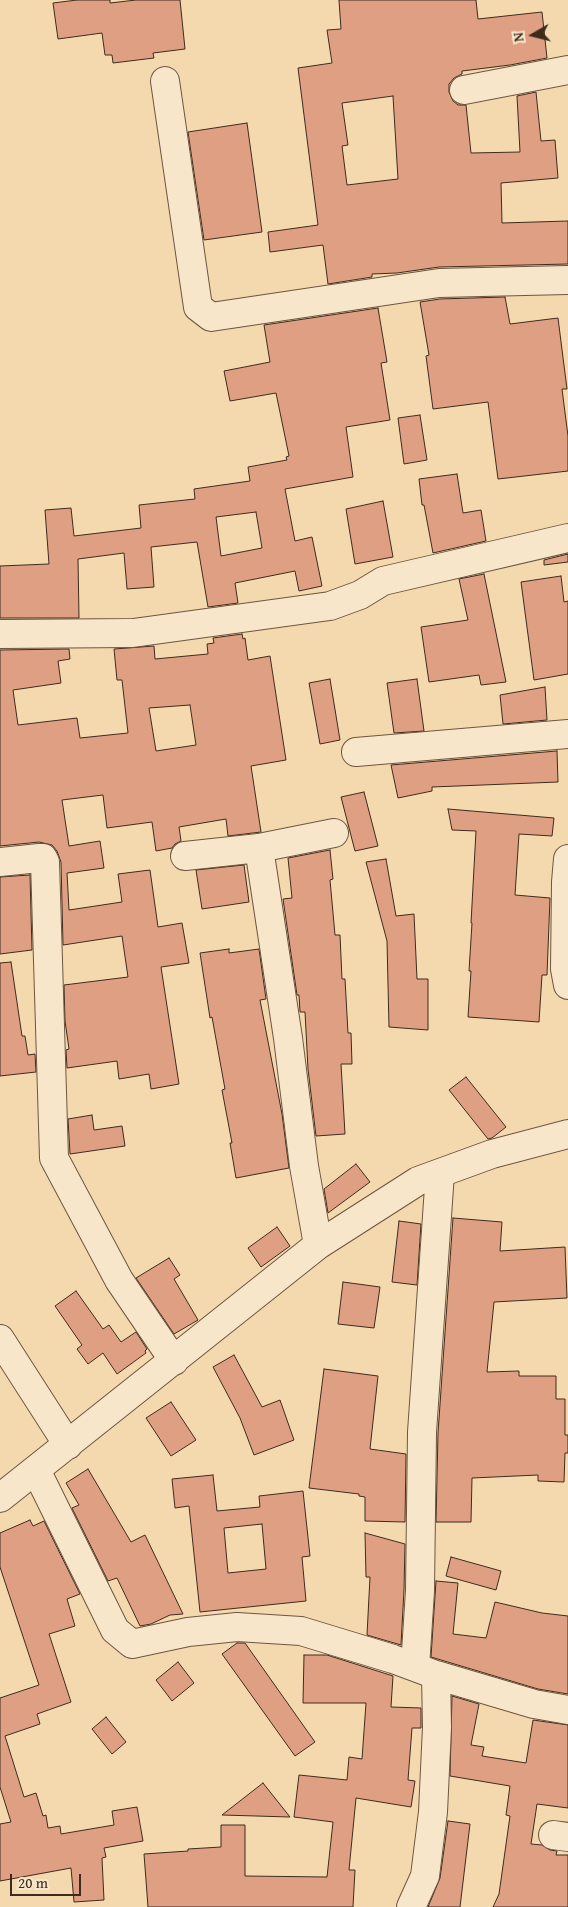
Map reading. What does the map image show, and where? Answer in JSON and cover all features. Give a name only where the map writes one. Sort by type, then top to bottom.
[{"type":"street","points":[[464,90],[568,70]]},
{"type":"street","points":[[165,81],[198,307],[211,317],[440,283],[568,280]]},
{"type":"street","points":[[0,634],[133,633],[330,606],[360,595],[383,581],[568,538]]},
{"type":"street","points":[[356,752],[568,734]]},
{"type":"street","points":[[185,856],[259,848],[334,833]]},
{"type":"street","points":[[259,848],[288,1038],[304,1166],[318,1246]]},
{"type":"street","points":[[0,862],[43,858],[45,862],[54,1158],[119,1280],[174,1361]]},
{"type":"street","points":[[568,859],[565,970],[568,985]]},
{"type":"street","points":[[0,1498],[318,1246],[418,1181],[492,1154],[568,1134]]},
{"type":"street","points":[[411,1907],[425,1876],[433,1812],[437,1726],[426,1671],[420,1591],[422,1432],[440,1173]]},
{"type":"street","points":[[0,1339],[68,1445]]},
{"type":"street","points":[[36,1470],[115,1630],[132,1644],[188,1632],[237,1627],[300,1631],[534,1704],[568,1710]]},
{"type":"building","points":[[77,0],[110,0],[110,3],[136,0],[180,0],[185,49],[153,53],[154,58],[113,63],[112,55],[105,55],[102,33],[58,39],[53,3]]},
{"type":"building","points":[[339,0],[476,0],[478,19],[542,12],[547,58],[462,71],[462,74],[454,78],[449,84],[449,92],[453,101],[458,105],[466,105],[471,153],[520,152],[517,96],[536,92],[541,141],[555,140],[558,178],[501,183],[502,223],[568,221],[568,264],[439,267],[397,273],[372,274],[372,277],[328,284],[323,245],[270,252],[268,232],[318,225],[298,68],[332,63],[327,30],[341,29]],"holes":[[[393,96],[398,179],[347,185],[342,146],[348,145],[342,103]]]},
{"type":"building","points":[[247,123],[262,232],[204,240],[188,132]]},
{"type":"building","points":[[505,297],[510,324],[558,318],[567,389],[562,389],[568,436],[568,471],[498,479],[488,402],[433,409],[426,356],[429,355],[420,302],[440,299]]},
{"type":"building","points":[[378,308],[387,362],[381,363],[390,420],[346,427],[353,477],[285,489],[295,541],[312,537],[322,586],[299,591],[295,571],[235,583],[238,603],[208,607],[197,542],[151,547],[154,587],[127,589],[124,553],[78,559],[79,618],[0,618],[0,566],[49,564],[45,510],[71,508],[74,536],[141,528],[139,505],[195,499],[194,489],[250,481],[248,467],[287,460],[286,457],[289,456],[276,393],[230,401],[224,371],[270,362],[264,325]],"holes":[[[256,512],[262,548],[221,556],[216,517]]]},
{"type":"building","points":[[420,415],[427,460],[404,464],[398,418]]},
{"type":"building","points":[[457,474],[463,513],[481,510],[486,541],[433,553],[424,505],[422,505],[419,479]]},
{"type":"building","points":[[383,501],[393,557],[355,564],[346,509]]},
{"type":"building","points":[[568,554],[568,562],[544,565],[544,560]]},
{"type":"building","points":[[484,574],[506,682],[481,685],[479,675],[429,682],[421,627],[468,620],[459,579]]},
{"type":"building","points":[[561,576],[564,602],[568,601],[568,674],[534,680],[521,582]]},
{"type":"building","points":[[242,634],[243,639],[245,638],[248,660],[270,656],[286,760],[251,766],[261,832],[228,836],[226,819],[179,827],[181,841],[172,848],[156,851],[152,822],[107,828],[103,795],[62,800],[69,846],[100,841],[104,868],[67,873],[69,910],[122,902],[118,874],[150,870],[158,927],[182,923],[189,963],[161,967],[179,1084],[151,1089],[149,1074],[119,1079],[117,1061],[67,1068],[66,1050],[69,1049],[65,1021],[64,985],[128,977],[122,936],[63,945],[61,862],[57,851],[52,845],[39,842],[0,846],[0,650],[69,649],[70,659],[58,661],[61,683],[13,690],[18,725],[77,718],[80,738],[128,733],[122,680],[117,680],[114,649],[154,646],[155,659],[208,654],[207,644],[214,643],[213,638]],"holes":[[[190,705],[196,745],[156,751],[149,708]]]},
{"type":"building","points":[[330,679],[340,740],[320,744],[309,683]]},
{"type":"building","points":[[417,679],[424,731],[394,733],[387,683]]},
{"type":"building","points":[[545,687],[547,720],[503,724],[500,695]]},
{"type":"building","points":[[557,751],[558,782],[432,787],[432,791],[398,798],[391,765]]},
{"type":"building","points":[[364,792],[378,846],[355,851],[341,797]]},
{"type":"building","points":[[448,809],[554,818],[552,836],[519,834],[515,895],[550,898],[547,975],[542,975],[539,1022],[468,1017],[476,831],[452,830]]},
{"type":"building","points":[[330,850],[333,879],[330,880],[335,935],[340,935],[342,979],[345,979],[348,1033],[351,1033],[352,1064],[341,1064],[345,1134],[316,1136],[308,1069],[305,1012],[300,1012],[299,995],[297,995],[283,899],[292,898],[288,858]]},
{"type":"building","points":[[386,859],[396,916],[414,914],[417,979],[428,979],[428,1030],[389,1027],[387,941],[366,862]]},
{"type":"building","points":[[244,865],[249,902],[202,909],[196,870]]},
{"type":"building","points":[[30,875],[32,950],[0,954],[0,877]]},
{"type":"building","points":[[229,949],[229,953],[259,949],[266,999],[260,1000],[282,1114],[289,1168],[236,1178],[230,1143],[232,1143],[222,1090],[225,1089],[212,1017],[210,1018],[200,953]]},
{"type":"building","points":[[11,962],[22,1036],[25,1036],[28,1055],[35,1054],[36,1072],[0,1076],[0,963]]},
{"type":"building","points":[[466,1077],[506,1127],[492,1138],[488,1139],[449,1090]]},
{"type":"building","points":[[92,1115],[94,1130],[122,1126],[125,1146],[70,1154],[68,1119]]},
{"type":"building","points":[[356,1164],[370,1182],[328,1213],[324,1189]]},
{"type":"building","points":[[453,1218],[502,1222],[500,1251],[565,1247],[567,1298],[494,1302],[487,1372],[519,1371],[519,1376],[556,1376],[556,1399],[565,1399],[565,1435],[568,1435],[568,1453],[565,1453],[564,1482],[538,1481],[538,1475],[472,1478],[471,1522],[436,1522],[438,1433]]},
{"type":"building","points":[[399,1221],[421,1224],[417,1285],[392,1282]]},
{"type":"building","points":[[277,1227],[290,1246],[261,1267],[248,1248]]},
{"type":"building","points":[[169,1258],[180,1275],[174,1279],[198,1320],[174,1334],[136,1278]]},
{"type":"building","points":[[343,1282],[380,1287],[374,1328],[338,1324]]},
{"type":"building","points":[[76,1291],[103,1329],[109,1325],[121,1342],[136,1332],[147,1349],[146,1353],[117,1374],[103,1353],[88,1364],[77,1349],[82,1345],[55,1306]]},
{"type":"building","points":[[234,1355],[262,1407],[280,1400],[294,1440],[254,1455],[240,1418],[213,1367]]},
{"type":"building","points":[[324,1369],[378,1376],[370,1449],[406,1454],[405,1522],[365,1521],[365,1497],[359,1496],[359,1494],[309,1488]]},
{"type":"building","points":[[171,1402],[196,1440],[171,1456],[146,1418]]},
{"type":"building","points":[[88,1469],[131,1542],[145,1535],[183,1614],[170,1615],[151,1624],[140,1626],[117,1578],[108,1581],[72,1508],[79,1505],[66,1483]]},
{"type":"building","points":[[213,1475],[217,1511],[260,1507],[259,1496],[303,1491],[310,1556],[302,1557],[306,1601],[200,1612],[189,1506],[175,1508],[172,1479]],"holes":[[[262,1524],[266,1569],[228,1573],[224,1528]]]},
{"type":"building","points":[[30,1520],[33,1526],[44,1521],[80,1594],[67,1599],[75,1626],[49,1634],[71,1702],[37,1714],[40,1724],[5,1736],[24,1797],[36,1793],[43,1816],[46,1815],[48,1828],[60,1826],[61,1834],[114,1825],[112,1811],[137,1807],[143,1841],[104,1848],[106,1857],[102,1858],[104,1900],[74,1902],[71,1868],[0,1881],[0,1824],[11,1822],[0,1787],[0,1698],[39,1685],[0,1567],[0,1533]]},
{"type":"building","points":[[365,1533],[405,1544],[401,1645],[367,1635],[370,1577],[366,1577]]},
{"type":"building","points":[[451,1557],[501,1571],[496,1590],[446,1576]]},
{"type":"building","points":[[436,1581],[458,1583],[453,1634],[486,1638],[495,1602],[542,1613],[568,1616],[568,1694],[538,1689],[431,1657]]},
{"type":"building","points":[[237,1643],[245,1643],[315,1742],[295,1756],[222,1654]]},
{"type":"building","points":[[304,1655],[327,1655],[393,1676],[391,1707],[421,1708],[421,1728],[412,1728],[408,1780],[415,1781],[411,1807],[356,1798],[349,1870],[355,1870],[353,1907],[148,1907],[144,1854],[221,1847],[221,1825],[245,1825],[245,1876],[327,1877],[333,1822],[294,1817],[299,1775],[347,1780],[349,1757],[362,1759],[366,1703],[303,1703]]},
{"type":"building","points":[[178,1662],[194,1683],[172,1701],[156,1680]]},
{"type":"building","points":[[452,1696],[479,1704],[471,1745],[484,1747],[482,1756],[526,1763],[533,1720],[568,1725],[568,1808],[537,1804],[531,1844],[542,1845],[550,1850],[557,1851],[556,1855],[568,1855],[568,1907],[493,1907],[499,1894],[510,1816],[506,1815],[510,1786],[450,1776]]},
{"type":"building","points":[[106,1717],[126,1742],[112,1754],[92,1729]]},
{"type":"building","points":[[263,1783],[290,1817],[222,1815]]},
{"type":"building","points":[[448,1821],[470,1824],[460,1907],[428,1907],[440,1878]]}]
